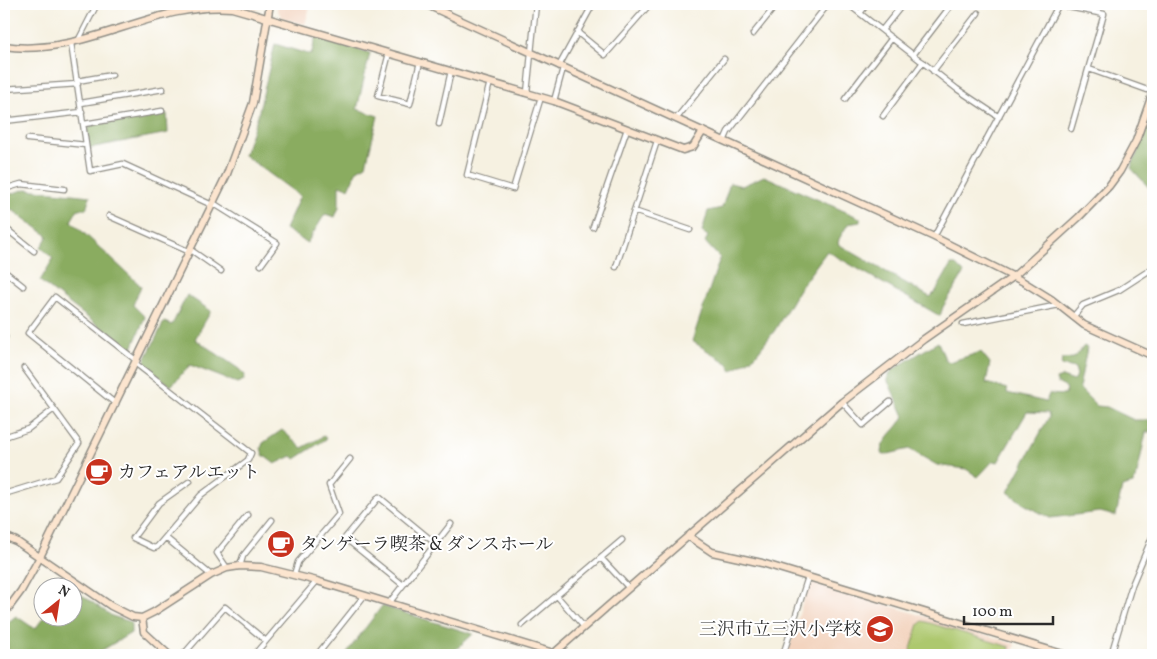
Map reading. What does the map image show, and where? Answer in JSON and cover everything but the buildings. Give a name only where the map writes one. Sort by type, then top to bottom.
[{"type":"street","points":[[97,4],[75,42],[80,103],[90,171],[123,164],[213,204],[276,243],[261,265]]},
{"type":"street","points":[[4,614],[21,591],[40,557],[213,204],[242,138],[253,103],[270,4]]},
{"type":"street","points":[[425,4],[934,237],[1013,277],[1059,305],[1073,317],[1097,332],[1153,356]]},
{"type":"street","points":[[527,93],[536,4]]},
{"type":"street","points":[[554,101],[561,67],[577,32],[593,4]]},
{"type":"street","points":[[577,32],[605,55],[650,4]]},
{"type":"street","points":[[754,34],[777,4]]},
{"type":"street","points":[[724,141],[728,132],[828,4]]},
{"type":"street","points":[[848,4],[934,71],[1000,117]]},
{"type":"street","points":[[860,13],[867,4]]},
{"type":"street","points":[[882,30],[903,4]]},
{"type":"street","points":[[913,55],[952,4]]},
{"type":"street","points":[[934,237],[1059,4],[1104,14],[1072,129]]},
{"type":"street","points":[[4,46],[30,48],[75,42],[191,8],[232,8],[554,101],[657,141],[689,150],[703,131]]},
{"type":"street","points":[[934,71],[978,13]]},
{"type":"street","points":[[845,99],[892,38]]},
{"type":"street","points":[[390,53],[378,96],[410,104],[420,62]]},
{"type":"street","points":[[676,119],[724,59]]},
{"type":"street","points":[[883,116],[923,62]]},
{"type":"street","points":[[4,536],[16,541],[111,606],[125,614],[142,618],[211,575],[227,568],[240,566],[272,569],[317,581],[555,655],[584,627],[842,402],[924,338],[1013,277],[1109,186],[1129,156],[1153,92],[1089,69]]},
{"type":"street","points":[[439,124],[451,71]]},
{"type":"street","points":[[4,89],[78,83],[112,75]]},
{"type":"street","points":[[490,82],[467,175],[513,189],[541,97]]},
{"type":"street","points":[[80,103],[163,89]]},
{"type":"street","points":[[84,124],[162,111]]},
{"type":"street","points":[[4,121],[82,112]]},
{"type":"street","points":[[592,226],[627,129]]},
{"type":"street","points":[[28,139],[86,145]]},
{"type":"street","points":[[616,267],[657,141]]},
{"type":"street","points":[[4,190],[21,184],[64,190]]},
{"type":"street","points":[[634,211],[690,230]]},
{"type":"street","points":[[109,216],[190,251],[221,271]]},
{"type":"street","points":[[4,227],[34,250]]},
{"type":"street","points":[[1073,317],[1083,305],[1119,290],[1153,268]]},
{"type":"street","points":[[4,270],[23,286]]},
{"type":"street","points":[[116,404],[28,333],[55,297],[251,453],[248,460],[201,495],[166,538],[154,548],[133,538],[159,503],[190,481]]},
{"type":"street","points":[[962,324],[1059,305]]},
{"type":"street","points":[[4,494],[56,478],[78,446],[78,440],[24,368]]},
{"type":"street","points":[[842,402],[863,425],[890,402]]},
{"type":"street","points":[[4,437],[28,429],[54,409]]},
{"type":"street","points":[[294,575],[298,562],[339,514],[329,485],[350,459]]},
{"type":"street","points":[[403,585],[344,538],[379,497],[436,544]]},
{"type":"street","points":[[227,568],[217,553],[248,515]]},
{"type":"street","points":[[240,566],[243,556],[272,520]]},
{"type":"street","points":[[389,603],[451,524]]},
{"type":"street","points":[[1111,655],[1132,585],[1153,535]]},
{"type":"street","points":[[688,536],[712,552],[762,563],[1066,655]]},
{"type":"street","points":[[166,538],[211,575]]},
{"type":"street","points":[[522,625],[622,540]]},
{"type":"street","points":[[601,558],[629,588]]},
{"type":"street","points":[[783,655],[808,577]]},
{"type":"street","points":[[254,655],[317,581]]},
{"type":"street","points":[[4,586],[4,591]]},
{"type":"street","points":[[317,655],[364,596]]},
{"type":"street","points":[[557,596],[584,627]]},
{"type":"street","points":[[183,655],[225,607],[266,641]]},
{"type":"street","points":[[142,618],[144,632],[169,655]]},
{"type":"shaded area","points":[[225,4],[263,4],[256,10]]},
{"type":"shaded area","points":[[278,4],[311,4],[305,24],[282,18],[277,9]]},
{"type":"shaded area","name":"三沢市立三沢小学校","points":[[809,581],[1015,644],[1012,655],[787,655]]},
{"type":"green space","points":[[316,37],[370,53],[357,109],[378,116],[366,165],[357,170],[349,188],[339,185],[339,207],[335,217],[325,214],[307,243],[285,229],[300,196],[244,155],[258,115],[275,44],[311,55]]},
{"type":"green space","points":[[167,114],[168,133],[89,148],[87,130],[91,125]]},
{"type":"green space","points":[[1153,114],[1153,192],[1131,168]]},
{"type":"green space","points":[[764,176],[860,218],[860,222],[848,224],[838,244],[930,297],[936,291],[951,265],[956,265],[964,273],[943,307],[940,316],[827,251],[799,289],[775,330],[755,356],[732,371],[727,363],[692,341],[720,258],[705,242],[708,236],[702,232],[708,211],[722,208],[730,183],[742,186]]},
{"type":"green space","points":[[26,189],[90,196],[86,209],[78,209],[71,221],[141,286],[133,305],[145,317],[131,351],[40,281],[53,259],[41,247],[48,236],[11,209],[4,218],[4,196]]},
{"type":"green space","points":[[187,295],[211,311],[195,339],[239,369],[245,375],[244,380],[237,383],[190,365],[171,386],[143,364],[164,322],[172,325]]},
{"type":"green space","points":[[938,342],[945,359],[949,362],[981,352],[990,363],[986,383],[1007,389],[1007,393],[1046,402],[1049,394],[1065,395],[1067,388],[1057,383],[1056,379],[1062,377],[1074,381],[1077,375],[1075,368],[1061,365],[1062,359],[1074,358],[1084,346],[1087,348],[1079,388],[1097,406],[1107,407],[1134,420],[1153,420],[1153,432],[1146,432],[1136,479],[1133,484],[1122,487],[1116,516],[1100,512],[1050,518],[1024,504],[1008,492],[1049,417],[1048,413],[1027,412],[998,462],[993,461],[978,477],[966,469],[937,465],[909,449],[884,455],[881,453],[884,443],[904,416],[887,379],[892,370]]},
{"type":"green space","points":[[282,430],[302,448],[324,436],[326,439],[295,459],[292,456],[275,464],[263,455],[261,448],[263,443]]},
{"type":"green space","points":[[82,595],[112,616],[131,622],[131,633],[94,655],[8,655],[7,623],[16,616],[35,629],[37,626],[82,626]]},
{"type":"green space","points":[[382,606],[473,634],[450,655],[345,655]]},
{"type":"green space","points":[[923,621],[1010,647],[1008,655],[909,655],[919,624]]},
{"type":"place","name":"カフェアルエット","points":[[99,472]]},
{"type":"place","name":"タンゲーラ喫茶 & ダンスホール","points":[[281,544]]},
{"type":"place","name":"三沢市立三沢小学校","points":[[880,629]]}]
